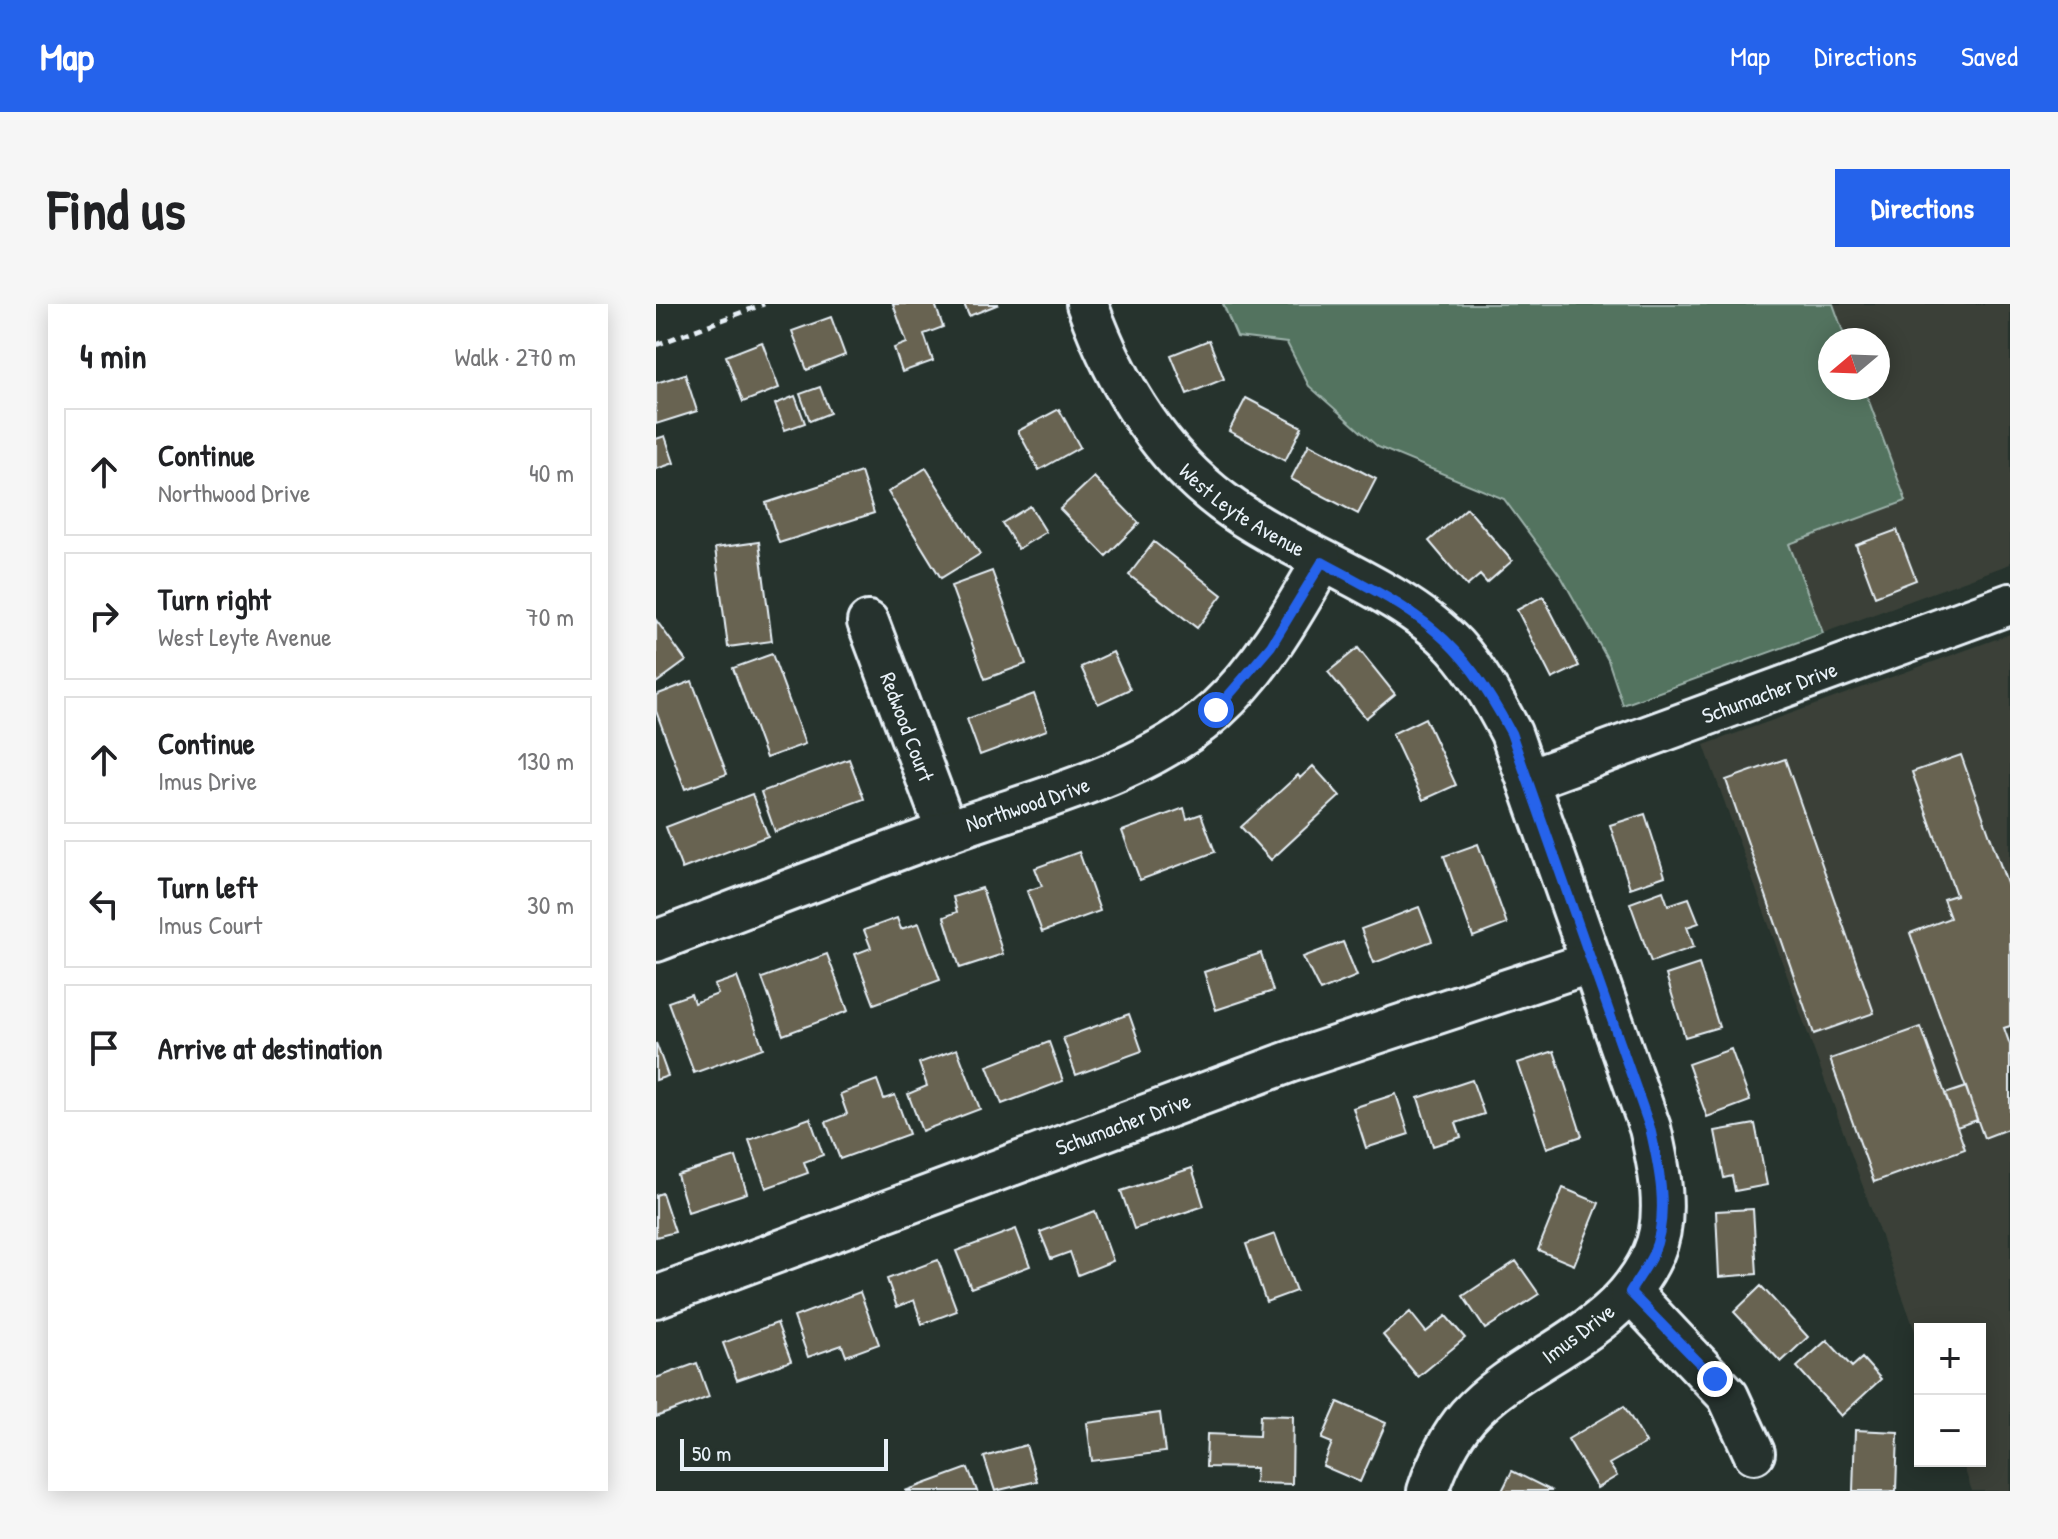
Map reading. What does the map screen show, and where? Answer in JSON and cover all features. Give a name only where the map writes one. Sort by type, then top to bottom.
[{"type":"street","name":"West Leyte Avenue","points":[[1087,304],[1123,387],[1151,430],[1220,500],[1322,562],[1413,612],[1455,646],[1493,700],[1511,733],[1529,780]]},
{"type":"street","name":"Northwood Drive","points":[[656,941],[1101,777],[1183,735],[1216,710],[1246,678],[1271,646],[1322,562]]},
{"type":"street","name":"Schumacher Drive","points":[[1529,780],[2010,604]]},
{"type":"street","name":"Redwood Court","points":[[868,622],[947,832]]},
{"type":"street","name":"Imus Drive","points":[[1428,1491],[1438,1463],[1469,1415],[1604,1318],[1630,1292],[1654,1252],[1662,1210],[1659,1167],[1650,1128],[1529,780]]},
{"type":"street","name":"Schumacher Drive","points":[[656,1297],[1289,1062],[1592,962]]},
{"type":"street","points":[[1630,1292],[1721,1388],[1754,1453]]},
{"type":"path","points":[[656,345],[764,304]]},
{"type":"shaded area","points":[[1833,304],[2010,304],[2010,564],[1823,633],[1789,544],[1906,501],[1868,400],[1890,400],[1890,328],[1842,328]]},
{"type":"shaded area","points":[[2010,634],[2010,1491],[1972,1491],[1964,1467],[1986,1467],[1986,1323],[1914,1323],[1914,1328],[1704,745]]},
{"type":"green space","points":[[1223,304],[1833,304],[1842,328],[1818,328],[1818,400],[1868,400],[1906,501],[1789,544],[1823,633],[1623,705],[1608,660],[1562,578],[1504,499],[1378,447],[1309,386],[1287,343],[1237,337]]},
{"type":"building","points":[[893,304],[935,304],[943,327],[924,334],[933,361],[902,372],[894,348],[907,343]]},
{"type":"building","points":[[964,304],[999,304],[969,316]]},
{"type":"building","points":[[831,317],[845,355],[807,370],[792,331]]},
{"type":"building","points":[[1209,340],[1224,379],[1187,394],[1171,355]]},
{"type":"building","points":[[762,342],[779,388],[743,402],[726,356]]},
{"type":"building","points":[[685,374],[697,411],[656,424],[656,383]]},
{"type":"building","points":[[820,387],[830,413],[810,421],[800,394]]},
{"type":"building","points":[[795,396],[805,423],[785,430],[775,404]]},
{"type":"building","points":[[1246,398],[1302,427],[1285,461],[1229,431]]},
{"type":"building","points":[[1059,409],[1080,447],[1039,470],[1018,431]]},
{"type":"building","points":[[665,436],[674,463],[656,469],[656,439]]},
{"type":"building","points":[[1309,444],[1376,479],[1358,514],[1291,479]]},
{"type":"building","points":[[926,468],[980,554],[941,578],[888,492]]},
{"type":"building","points":[[861,472],[874,513],[779,543],[766,503]]},
{"type":"building","points":[[1094,477],[1139,523],[1106,556],[1060,509]]},
{"type":"building","points":[[1030,506],[1046,532],[1018,549],[1002,523]]},
{"type":"building","points":[[1467,508],[1512,561],[1487,583],[1480,575],[1467,586],[1429,541]]},
{"type":"building","points":[[1897,530],[1916,580],[1875,596],[1856,545]]},
{"type":"building","points":[[759,542],[772,641],[728,647],[715,548]]},
{"type":"building","points":[[1154,542],[1222,595],[1197,628],[1129,575]]},
{"type":"building","points":[[992,571],[1026,664],[985,679],[951,586]]},
{"type":"building","points":[[1543,596],[1579,666],[1552,679],[1517,610]]},
{"type":"building","points":[[656,620],[686,661],[656,683]]},
{"type":"building","points":[[1358,648],[1395,694],[1366,718],[1328,672]]},
{"type":"building","points":[[1113,652],[1130,689],[1098,704],[1081,667]]},
{"type":"building","points":[[772,654],[805,744],[766,758],[733,668]]},
{"type":"building","points":[[692,681],[727,774],[685,789],[656,711],[656,695]]},
{"type":"building","points":[[1034,694],[1047,730],[980,755],[967,719]]},
{"type":"building","points":[[1425,718],[1456,785],[1423,800],[1392,734]]},
{"type":"building","points":[[1961,755],[2010,892],[2010,1026],[2004,1028],[2010,1045],[2010,1128],[1984,1138],[1910,933],[1950,918],[1943,899],[1956,895],[1912,772]]},
{"type":"building","points":[[849,759],[864,799],[775,832],[761,792]]},
{"type":"building","points":[[1785,759],[1874,1013],[1814,1034],[1726,780]]},
{"type":"building","points":[[1313,766],[1340,796],[1271,860],[1241,827],[1298,775],[1300,778]]},
{"type":"building","points":[[752,794],[768,836],[682,869],[666,827]]},
{"type":"building","points":[[1184,808],[1187,819],[1201,814],[1215,852],[1140,880],[1122,831]]},
{"type":"building","points":[[1645,814],[1665,876],[1630,888],[1610,825]]},
{"type":"building","points":[[1478,844],[1507,924],[1473,937],[1444,856]]},
{"type":"building","points":[[1079,852],[1100,911],[1042,932],[1027,891],[1042,886],[1035,868]]},
{"type":"building","points":[[982,888],[1003,954],[960,968],[944,917],[957,912],[953,897]]},
{"type":"building","points":[[1663,891],[1668,905],[1689,898],[1699,923],[1687,927],[1694,947],[1651,962],[1630,903]]},
{"type":"building","points":[[1419,907],[1432,941],[1374,963],[1361,929]]},
{"type":"building","points":[[897,918],[901,929],[919,923],[940,980],[874,1004],[855,954],[871,948],[864,930]]},
{"type":"building","points":[[1343,942],[1357,976],[1320,991],[1303,957]]},
{"type":"building","points":[[1261,953],[1273,991],[1216,1010],[1204,972]]},
{"type":"building","points":[[827,954],[848,1011],[783,1035],[762,978]]},
{"type":"building","points":[[1699,964],[1719,1027],[1685,1037],[1666,975]]},
{"type":"building","points":[[737,977],[763,1048],[694,1073],[668,1002],[691,994],[694,1003],[718,994],[714,985]]},
{"type":"building","points":[[1129,1014],[1142,1051],[1076,1075],[1063,1038]]},
{"type":"building","points":[[1921,1027],[1965,1149],[1874,1182],[1830,1059]]},
{"type":"building","points":[[1049,1042],[1063,1081],[1002,1104],[987,1066]]},
{"type":"building","points":[[656,1043],[668,1076],[656,1080]]},
{"type":"building","points":[[957,1049],[980,1109],[922,1131],[908,1094],[927,1086],[919,1063]]},
{"type":"building","points":[[1731,1049],[1750,1101],[1707,1117],[1688,1064]]},
{"type":"building","points":[[1554,1051],[1582,1136],[1547,1148],[1518,1063]]},
{"type":"building","points":[[877,1080],[884,1099],[895,1095],[909,1134],[840,1159],[826,1122],[847,1114],[840,1094]]},
{"type":"building","points":[[1472,1080],[1484,1114],[1456,1123],[1461,1137],[1433,1146],[1418,1098]]},
{"type":"building","points":[[1966,1087],[1977,1120],[1957,1127],[1945,1094]]},
{"type":"building","points":[[1396,1094],[1409,1134],[1366,1148],[1353,1108]]},
{"type":"building","points":[[810,1118],[823,1155],[804,1162],[808,1173],[766,1188],[749,1140]]},
{"type":"building","points":[[1755,1124],[1767,1185],[1735,1191],[1732,1176],[1724,1178],[1715,1131]]},
{"type":"building","points":[[736,1157],[747,1193],[688,1212],[677,1175]]},
{"type":"building","points":[[1192,1168],[1204,1206],[1134,1229],[1121,1191]]},
{"type":"building","points":[[1563,1188],[1599,1203],[1574,1265],[1538,1250]]},
{"type":"building","points":[[662,1193],[675,1232],[656,1237],[656,1195]]},
{"type":"building","points":[[1753,1209],[1757,1274],[1719,1277],[1716,1211]]},
{"type":"building","points":[[1095,1211],[1113,1261],[1078,1275],[1070,1252],[1051,1259],[1040,1232]]},
{"type":"building","points":[[1016,1229],[1030,1266],[971,1288],[956,1251]]},
{"type":"building","points":[[1275,1234],[1296,1291],[1266,1302],[1246,1244]]},
{"type":"building","points":[[938,1260],[957,1311],[922,1324],[914,1300],[897,1307],[887,1279]]},
{"type":"building","points":[[1516,1261],[1539,1294],[1485,1329],[1463,1296]]},
{"type":"building","points":[[1761,1286],[1808,1337],[1781,1362],[1734,1312]]},
{"type":"building","points":[[860,1292],[879,1344],[846,1356],[842,1345],[808,1357],[794,1317]]},
{"type":"building","points":[[1410,1312],[1426,1332],[1446,1316],[1465,1338],[1418,1377],[1383,1335]]},
{"type":"building","points":[[777,1323],[791,1361],[737,1380],[723,1343]]},
{"type":"building","points":[[1827,1340],[1852,1367],[1862,1358],[1881,1379],[1841,1416],[1797,1367]]},
{"type":"building","points":[[697,1363],[709,1397],[656,1417],[656,1378]]},
{"type":"building","points":[[1338,1402],[1386,1423],[1360,1482],[1323,1466],[1332,1443],[1322,1439]]},
{"type":"building","points":[[1624,1406],[1646,1443],[1609,1464],[1617,1476],[1597,1488],[1568,1439]]},
{"type":"building","points":[[1160,1413],[1165,1452],[1092,1461],[1087,1423]]},
{"type":"building","points":[[1260,1415],[1293,1416],[1292,1484],[1255,1483],[1256,1468],[1206,1467],[1207,1434],[1259,1436]]},
{"type":"building","points":[[1855,1430],[1898,1432],[1896,1491],[1853,1491]]},
{"type":"building","points":[[1026,1445],[1037,1481],[995,1491],[984,1457]]},
{"type":"building","points":[[968,1468],[977,1491],[905,1491]]},
{"type":"building","points":[[1512,1471],[1552,1491],[1502,1491]]},
{"type":"route","points":[[1216,710],[1271,646],[1322,562],[1425,619],[1455,646],[1476,673],[1511,733],[1529,780],[1650,1128],[1659,1167],[1662,1210],[1654,1252],[1630,1292],[1715,1379]]}]
